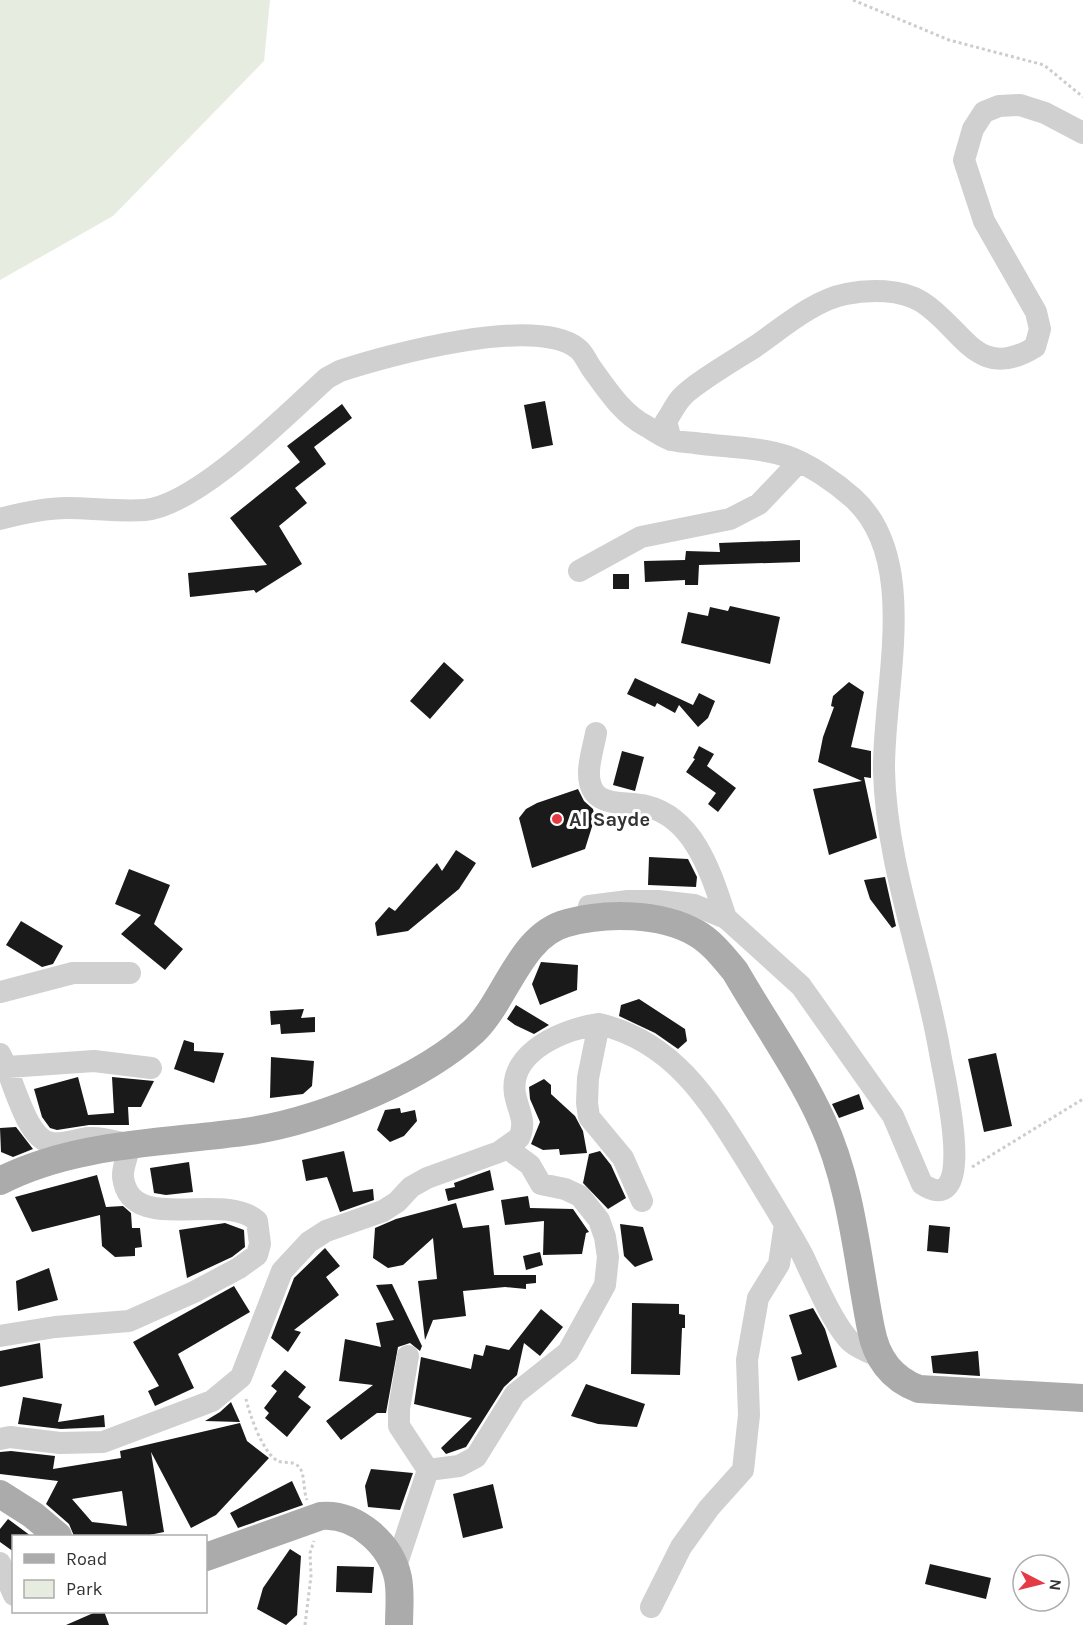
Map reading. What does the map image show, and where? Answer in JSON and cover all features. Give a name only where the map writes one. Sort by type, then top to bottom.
[{"type":"main road","points":[[0,1181],[24,1168],[58,1159],[130,1145],[279,1125],[373,1093],[398,1081],[474,1031],[490,1012],[526,953],[540,939],[566,923],[609,917],[647,918],[696,933],[717,950],[735,971],[817,1111],[832,1146],[853,1226],[870,1325],[880,1357],[890,1372],[905,1384],[919,1389],[1083,1398]]},
{"type":"main road","points":[[0,1494],[33,1515],[57,1535]]},
{"type":"main road","points":[[207,1557],[317,1517],[332,1515],[352,1521],[372,1534],[390,1558],[398,1579],[399,1625]]},
{"type":"street","points":[[671,440],[666,422],[681,397],[792,321],[844,294],[882,292],[921,301],[970,348],[996,360],[1019,357],[1035,347],[1040,329],[1036,312],[984,221],[964,160],[973,129],[984,112],[999,106],[1020,105],[1045,113],[1083,133]]},
{"type":"street","points":[[0,519],[42,509],[147,510],[165,505],[179,499],[225,467],[327,378],[354,367],[472,338],[511,335],[565,341],[580,350],[619,406],[636,421],[671,440],[786,456],[829,480],[852,498],[870,517],[884,542],[893,580],[884,769],[888,821],[936,1029],[953,1129],[956,1164],[953,1178],[942,1191],[932,1191],[922,1184],[893,1116],[801,986],[726,918],[694,905],[628,901],[594,904],[570,914],[566,923]]},
{"type":"street","points":[[579,571],[641,537],[730,519],[759,504],[798,463]]},
{"type":"street","points":[[596,733],[588,779],[592,790],[598,797],[611,801],[648,806],[674,822],[691,839],[708,864],[726,918]]},
{"type":"street","points":[[2,988],[74,973],[130,973]]},
{"type":"street","points":[[0,1439],[10,1437],[86,1445],[103,1442],[212,1401],[241,1377],[282,1271],[309,1242],[326,1231],[383,1211],[397,1202],[411,1187],[427,1178],[507,1148],[519,1138],[523,1130],[515,1082],[522,1064],[564,1032],[599,1024],[625,1030],[664,1054],[692,1080],[714,1108],[785,1224],[831,1311],[851,1342],[880,1357]]},
{"type":"street","points":[[599,1024],[588,1078],[587,1102],[590,1117],[623,1158],[642,1201]]},
{"type":"street","points":[[0,1336],[55,1327],[129,1321],[212,1282],[257,1255],[260,1244],[257,1221],[249,1214],[217,1209],[147,1209],[134,1201],[128,1194],[123,1176],[130,1145],[104,1139],[52,1144],[41,1139],[31,1128],[4,1060],[94,1061],[151,1068]]},
{"type":"street","points":[[428,1470],[459,1466],[476,1457],[515,1394],[568,1352],[605,1285],[608,1272],[605,1237],[590,1205],[580,1196],[565,1189],[541,1184],[530,1165],[507,1148]]},
{"type":"street","points":[[651,1607],[681,1546],[709,1508],[743,1470],[749,1415],[747,1360],[758,1298],[778,1264],[785,1224]]},
{"type":"street","points":[[408,1356],[399,1426],[428,1470]]},
{"type":"street","points":[[398,1579],[396,1566],[428,1470]]},
{"type":"street","points":[[0,1563],[12,1590]]},
{"type":"path","points":[[853,0],[949,40],[1044,65],[1083,97]]},
{"type":"path","points":[[953,1178],[1083,1099]]},
{"type":"path","points":[[241,1377],[248,1411],[271,1456],[278,1461],[296,1464],[300,1469],[303,1490],[317,1517],[310,1553],[311,1576],[305,1625]]},
{"type":"green space","points":[[0,0],[270,0],[264,61],[113,216],[0,280]]},
{"type":"building","points":[[545,401],[553,445],[532,449],[524,405]]},
{"type":"building","points":[[342,404],[352,418],[314,447],[326,464],[295,488],[307,503],[279,526],[302,564],[256,593],[254,590],[190,597],[188,573],[267,565],[230,518],[300,462],[287,446]]},
{"type":"building","points":[[800,540],[800,562],[699,565],[698,585],[685,585],[685,580],[645,582],[644,561],[685,560],[686,551],[720,552],[719,543]]},
{"type":"building","points":[[613,574],[629,574],[629,589],[613,589]]},
{"type":"building","points":[[730,606],[780,617],[770,664],[681,643],[688,612],[708,616],[710,607],[728,611]]},
{"type":"building","points":[[444,662],[464,680],[430,719],[410,701]]},
{"type":"building","points":[[635,678],[693,705],[699,693],[715,701],[708,718],[698,727],[679,705],[675,713],[657,703],[655,707],[627,694]]},
{"type":"building","points":[[849,682],[864,692],[851,747],[871,751],[871,778],[864,777],[877,838],[829,855],[813,789],[862,781],[818,762],[823,737],[834,707],[831,706],[833,696]]},
{"type":"building","points":[[699,746],[714,754],[707,766],[736,788],[718,812],[708,804],[716,793],[686,772],[695,759],[693,758]]},
{"type":"building","points":[[622,751],[644,757],[635,791],[613,785]]},
{"type":"building","points":[[578,789],[584,801],[593,809],[595,817],[585,849],[532,868],[519,818],[526,809],[537,803]]},
{"type":"building","points":[[456,850],[476,863],[459,889],[408,931],[377,936],[375,923],[389,907],[395,911],[437,863],[442,871]]},
{"type":"building","points":[[649,857],[688,859],[697,877],[696,887],[648,885]]},
{"type":"building","points":[[129,869],[170,885],[154,924],[183,949],[165,970],[121,934],[141,915],[115,904]]},
{"type":"building","points":[[885,877],[896,926],[892,928],[870,899],[864,880]]},
{"type":"building","points":[[21,921],[63,946],[53,964],[42,967],[6,945]]},
{"type":"building","points":[[541,962],[578,965],[577,990],[540,1005],[532,984]]},
{"type":"building","points":[[639,999],[685,1029],[687,1041],[678,1049],[655,1033],[619,1016],[621,1005]]},
{"type":"building","points":[[516,1005],[549,1025],[534,1034],[515,1025],[507,1019]]},
{"type":"building","points":[[304,1009],[301,1018],[315,1017],[315,1032],[281,1034],[280,1024],[271,1025],[270,1011]]},
{"type":"building","points":[[184,1040],[194,1043],[194,1051],[224,1053],[214,1083],[174,1069]]},
{"type":"building","points":[[996,1053],[1012,1126],[984,1132],[968,1059]]},
{"type":"building","points":[[271,1057],[314,1061],[312,1086],[303,1094],[270,1098]]},
{"type":"building","points":[[78,1077],[88,1115],[114,1113],[112,1077],[154,1081],[141,1107],[128,1107],[129,1125],[89,1125],[57,1130],[50,1128],[42,1117],[34,1089]]},
{"type":"building","points":[[544,1079],[551,1085],[551,1094],[575,1116],[583,1131],[587,1153],[560,1155],[559,1149],[543,1150],[531,1144],[540,1122],[530,1099],[529,1087]]},
{"type":"building","points":[[859,1094],[864,1109],[839,1118],[832,1104]]},
{"type":"building","points":[[400,1108],[401,1113],[415,1110],[417,1121],[404,1136],[390,1142],[377,1130],[385,1110]]},
{"type":"building","points":[[16,1127],[33,1149],[13,1157],[1,1152],[0,1128]]},
{"type":"building","points":[[344,1151],[353,1192],[373,1189],[374,1200],[340,1212],[327,1177],[306,1181],[302,1160]]},
{"type":"building","points":[[600,1151],[611,1165],[626,1198],[608,1209],[583,1183],[589,1154]]},
{"type":"building","points":[[189,1162],[193,1192],[166,1195],[154,1193],[150,1168]]},
{"type":"building","points":[[490,1170],[494,1190],[448,1201],[445,1189],[455,1187],[454,1183]]},
{"type":"building","points":[[97,1175],[106,1207],[123,1206],[131,1213],[132,1228],[140,1228],[142,1247],[135,1248],[135,1256],[115,1257],[102,1246],[100,1215],[32,1232],[15,1197]]},
{"type":"building","points":[[528,1196],[530,1208],[573,1209],[589,1232],[586,1233],[582,1254],[543,1255],[544,1221],[505,1225],[501,1200]]},
{"type":"building","points":[[456,1203],[463,1228],[489,1225],[494,1275],[536,1275],[536,1283],[526,1284],[526,1289],[505,1287],[463,1291],[466,1316],[433,1320],[425,1340],[418,1281],[437,1279],[433,1238],[403,1265],[388,1268],[373,1258],[375,1228],[396,1219]]},
{"type":"building","points":[[225,1223],[244,1230],[245,1247],[232,1257],[187,1278],[179,1230]]},
{"type":"building","points":[[620,1224],[643,1227],[653,1260],[635,1267],[624,1256]]},
{"type":"building","points":[[929,1225],[950,1227],[948,1253],[927,1251]]},
{"type":"building","points":[[325,1248],[340,1266],[326,1277],[339,1295],[294,1330],[301,1332],[288,1352],[271,1338],[294,1278]]},
{"type":"building","points":[[540,1252],[543,1265],[526,1270],[523,1256]]},
{"type":"building","points":[[49,1268],[58,1300],[18,1311],[16,1281]]},
{"type":"building","points":[[392,1284],[422,1346],[420,1351],[410,1343],[398,1347],[386,1413],[377,1413],[341,1440],[326,1421],[373,1385],[339,1381],[345,1339],[381,1347],[376,1323],[394,1320],[376,1285]]},
{"type":"building","points":[[234,1286],[250,1312],[178,1354],[194,1388],[155,1406],[148,1391],[159,1386],[133,1342]]},
{"type":"building","points":[[632,1303],[679,1304],[679,1314],[685,1315],[685,1328],[682,1328],[680,1375],[631,1374]]},
{"type":"building","points":[[813,1308],[825,1329],[837,1367],[798,1381],[791,1357],[802,1354],[789,1315]]},
{"type":"building","points":[[541,1309],[563,1327],[540,1356],[524,1343],[517,1375],[504,1387],[466,1447],[446,1454],[441,1448],[472,1418],[414,1404],[421,1357],[471,1369],[474,1354],[483,1356],[486,1345],[509,1350]]},
{"type":"building","points":[[40,1343],[43,1378],[0,1387],[0,1351]]},
{"type":"building","points":[[978,1351],[980,1376],[933,1373],[931,1356]]},
{"type":"building","points":[[285,1370],[306,1387],[298,1397],[311,1407],[287,1437],[265,1418],[269,1413],[264,1408],[277,1391],[271,1386]]},
{"type":"building","points":[[586,1384],[645,1404],[637,1427],[598,1424],[571,1416]]},
{"type":"building","points":[[23,1397],[62,1404],[58,1422],[104,1415],[105,1427],[61,1429],[18,1424]]},
{"type":"building","points":[[231,1402],[240,1422],[205,1421],[220,1412]]},
{"type":"building","points":[[240,1423],[247,1441],[269,1458],[216,1515],[191,1528],[151,1452],[164,1532],[149,1535],[74,1535],[69,1524],[46,1504],[58,1481],[0,1474],[0,1452],[55,1456],[53,1469],[121,1458],[120,1451]],"holes":[[[122,1491],[127,1526],[92,1522],[72,1499]]]},
{"type":"building","points":[[371,1469],[413,1473],[400,1510],[368,1507],[365,1486]]},
{"type":"building","points":[[292,1481],[303,1505],[238,1528],[230,1513]]},
{"type":"building","points":[[493,1484],[503,1528],[463,1538],[453,1494]]},
{"type":"building","points":[[8,1519],[30,1535],[12,1535],[12,1551],[0,1542],[0,1529]]},
{"type":"building","points":[[290,1549],[301,1556],[297,1615],[286,1625],[257,1609],[263,1588]]},
{"type":"building","points":[[930,1564],[991,1578],[986,1599],[925,1584]]},
{"type":"building","points":[[337,1566],[374,1567],[372,1593],[336,1592]]},
{"type":"building","points":[[93,1613],[105,1613],[109,1625],[66,1625]]},
{"type":"place","name":"Al Sayde","points":[[557,819]]}]
